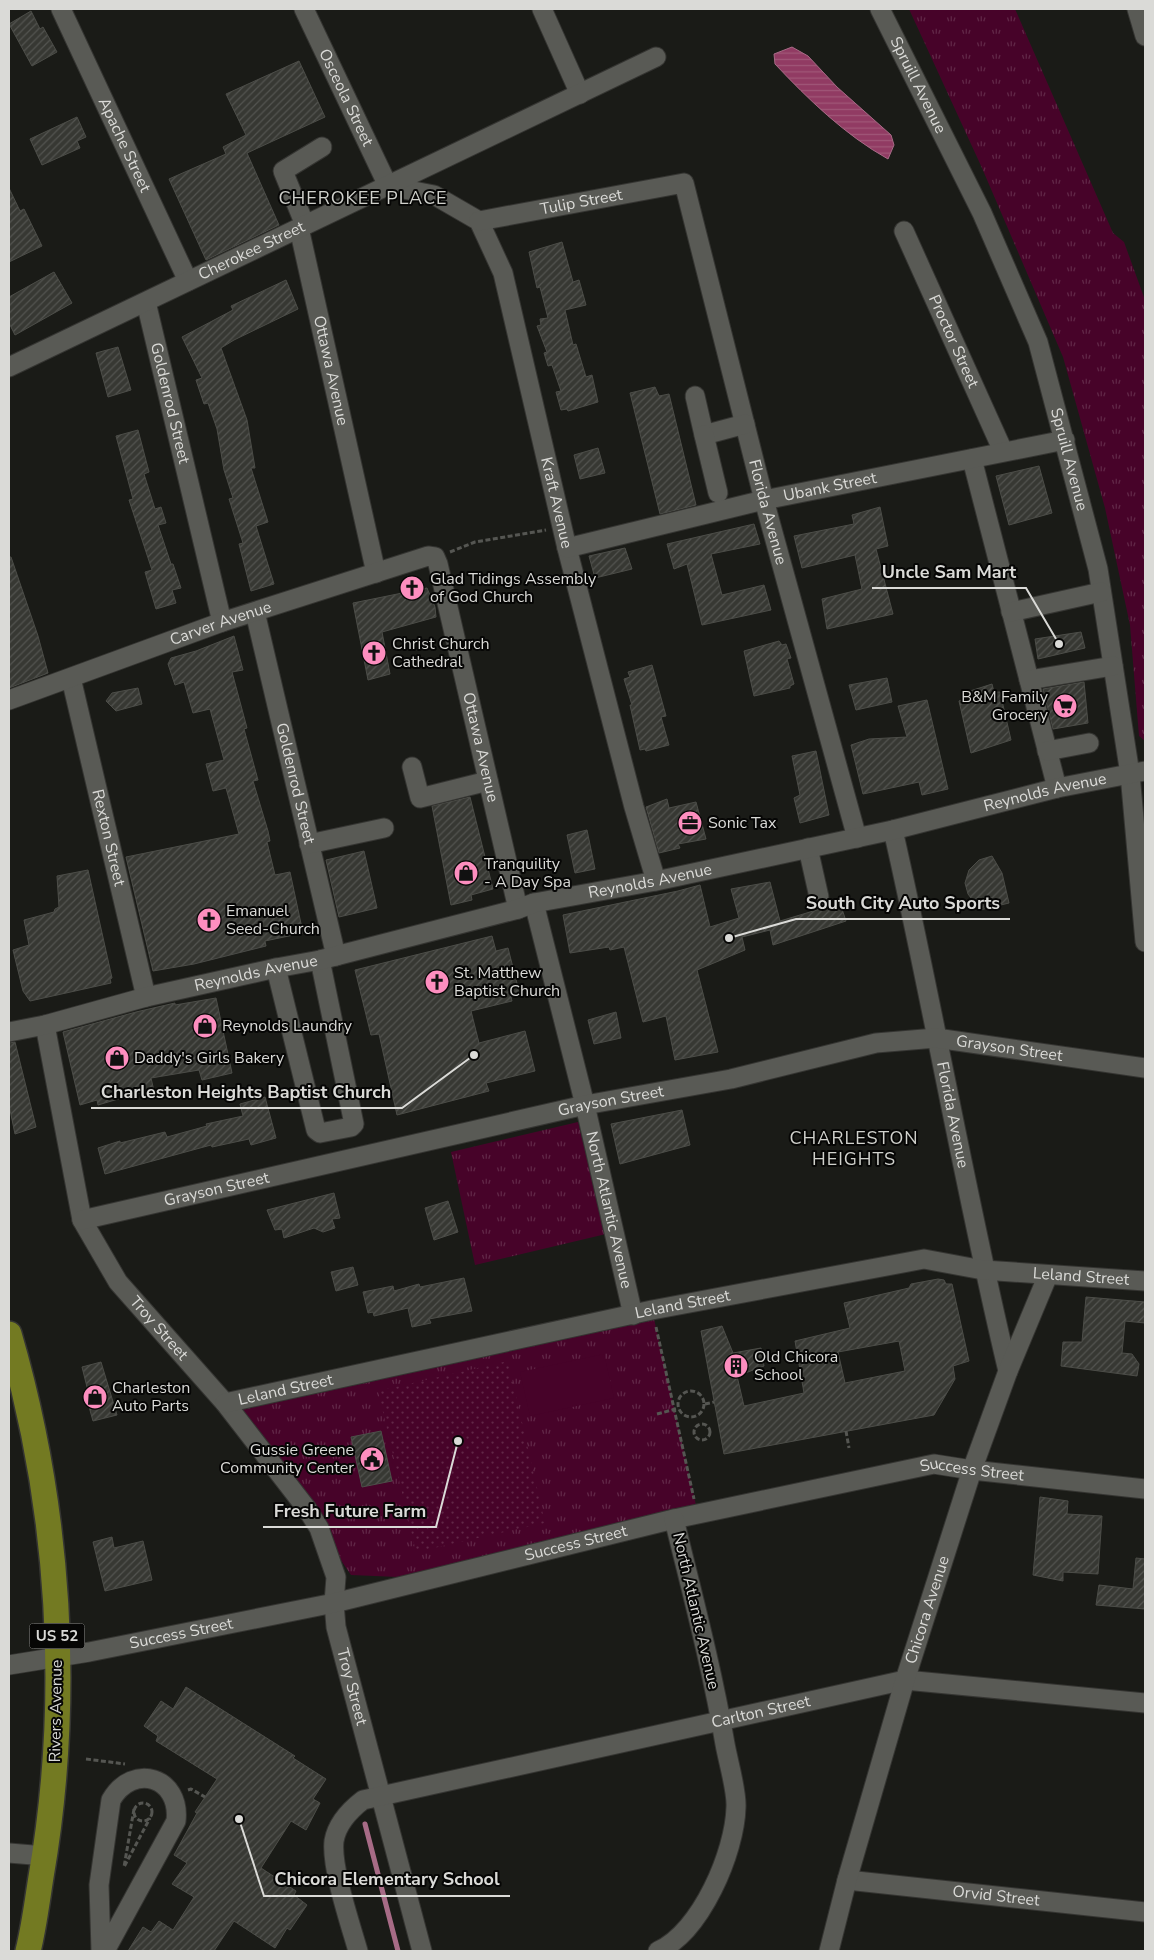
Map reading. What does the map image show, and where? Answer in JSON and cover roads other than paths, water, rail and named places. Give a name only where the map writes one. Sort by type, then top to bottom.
[{"type":"main road","name":"Rivers Avenue","points":[[9,1334],[35,1441],[55,1579],[58,1734],[49,1829],[29,1948]]},
{"type":"street","name":"Apache Street","points":[[61,9],[188,281]]},
{"type":"street","name":"Osceola Street","points":[[304,9],[388,186]]},
{"type":"street","points":[[542,9],[580,94]]},
{"type":"street","name":"Spruill Avenue","points":[[880,9],[982,213],[1038,342],[1098,569],[1113,666],[1138,772],[1145,942]]},
{"type":"street","points":[[1137,9],[1145,36]]},
{"type":"street","name":"Cherokee Street","points":[[9,367],[656,57]]},
{"type":"street","name":"Ottawa Avenue","points":[[322,147],[283,171],[302,227],[376,573]]},
{"type":"street","name":"Tulip Street","points":[[479,221],[684,183]]},
{"type":"street","name":"Florida Avenue","points":[[684,183],[764,500],[857,838]]},
{"type":"street","points":[[388,186],[434,195],[479,221]]},
{"type":"street","name":"Kraft Avenue","points":[[479,221],[503,273],[567,548],[634,807],[656,881]]},
{"type":"street","name":"Proctor Street","points":[[904,231],[1003,451]]},
{"type":"street","name":"Goldenrod Street","points":[[146,302],[222,622]]},
{"type":"street","points":[[695,396],[718,493]]},
{"type":"street","points":[[704,435],[745,424]]},
{"type":"street","name":"Ubank Street","points":[[567,548],[764,500],[1065,440]]},
{"type":"street","points":[[972,459],[1056,788]]},
{"type":"street","name":"Carver Avenue","points":[[9,700],[222,622],[428,556],[435,557]]},
{"type":"street","name":"Ottawa Avenue","points":[[435,557],[488,781],[526,906]]},
{"type":"street","points":[[1011,612],[1101,592]]},
{"type":"street","name":"Goldenrod Street","points":[[255,612],[309,844],[354,1124],[351,1128],[343,1129]]},
{"type":"street","points":[[1029,680],[1113,666]]},
{"type":"street","name":"Rexton Street","points":[[71,678],[146,997]]},
{"type":"street","points":[[1047,751],[1089,743]]},
{"type":"street","points":[[412,767],[420,798],[488,781]]},
{"type":"street","name":"Reynolds Avenue","points":[[9,1032],[45,1025],[146,997],[328,958],[526,906],[656,881],[857,838],[1056,788],[1138,772]]},
{"type":"street","points":[[309,844],[384,828]]},
{"type":"street","name":"Florida Avenue","points":[[893,830],[983,1270],[1008,1371]]},
{"type":"street","points":[[808,848],[819,896]]},
{"type":"street","name":"North Atlantic Avenue","points":[[526,906],[585,1105],[633,1315]]},
{"type":"street","points":[[276,968],[316,1130],[320,1133],[343,1129],[350,1158]]},
{"type":"street","name":"Troy Street","points":[[45,1025],[82,1220],[118,1282],[225,1404],[307,1509],[319,1528],[336,1577],[334,1603],[336,1627],[422,1951]]},
{"type":"street","name":"Grayson Street","points":[[82,1220],[585,1105],[731,1079],[876,1043],[936,1038],[1145,1068]]},
{"type":"street","name":"Leland Street","points":[[225,1404],[633,1315],[924,1259],[983,1270],[1145,1281]]},
{"type":"street","name":"Chicora Avenue","points":[[829,1951],[847,1880],[905,1680],[972,1470],[1008,1371],[1048,1275]]},
{"type":"street","name":"Success Street","points":[[9,1665],[334,1603],[674,1519],[934,1464],[1145,1489]]},
{"type":"street","name":"North Atlantic Avenue","points":[[658,1951],[669,1947],[686,1931],[706,1903],[730,1843],[736,1806],[721,1721],[674,1519]]},
{"type":"street","name":"Carlton Street","points":[[358,1951],[336,1867],[334,1839],[345,1816],[363,1800],[905,1680],[1145,1703]]},
{"type":"street","points":[[101,1951],[99,1885],[111,1800],[116,1791],[132,1779],[153,1779],[162,1783],[170,1790],[174,1797],[178,1809],[176,1821],[105,1951]]},
{"type":"street","points":[[9,1853],[45,1856]]},
{"type":"street","name":"Orvid Street","points":[[847,1880],[1145,1912]]},
{"type":"street","points":[[99,1904],[124,1917]]},
{"type":"waterway","points":[[365,1824],[398,1951]]},
{"type":"place","name":"Glad Tidings Assembly of God Church","points":[[412,588]]},
{"type":"place","name":"Uncle Sam Mart","points":[[1059,644]]},
{"type":"place","name":"Christ Church Cathedral","points":[[374,653]]},
{"type":"place","name":"B&M Family Grocery","points":[[1065,706]]},
{"type":"place","name":"Sonic Tax","points":[[690,823]]},
{"type":"place","name":"Tranquility - A Day Spa","points":[[466,873]]},
{"type":"place","name":"Emanuel Seed-Church","points":[[209,920]]},
{"type":"place","name":"South City Auto Sports","points":[[729,938]]},
{"type":"place","name":"St. Matthew Baptist Church","points":[[437,982]]},
{"type":"place","name":"Reynolds Laundry","points":[[205,1026]]},
{"type":"place","name":"Charleston Heights Baptist Church","points":[[474,1055]]},
{"type":"place","name":"Daddy's Girls Bakery","points":[[117,1058]]},
{"type":"place","name":"Old Chicora School","points":[[736,1366]]},
{"type":"place","name":"Charleston Auto Parts","points":[[95,1397]]},
{"type":"place","name":"Fresh Future Farm","points":[[458,1441]]},
{"type":"place","name":"Gussie Greene Community Center","points":[[372,1459]]},
{"type":"place","name":"Chicora Elementary School","points":[[239,1819]]},
{"type":"district","name":"CHEROKEE PLACE","points":[[363,198]]},
{"type":"district","name":"CHARLESTON HEIGHTS","points":[[854,1148]]}]
